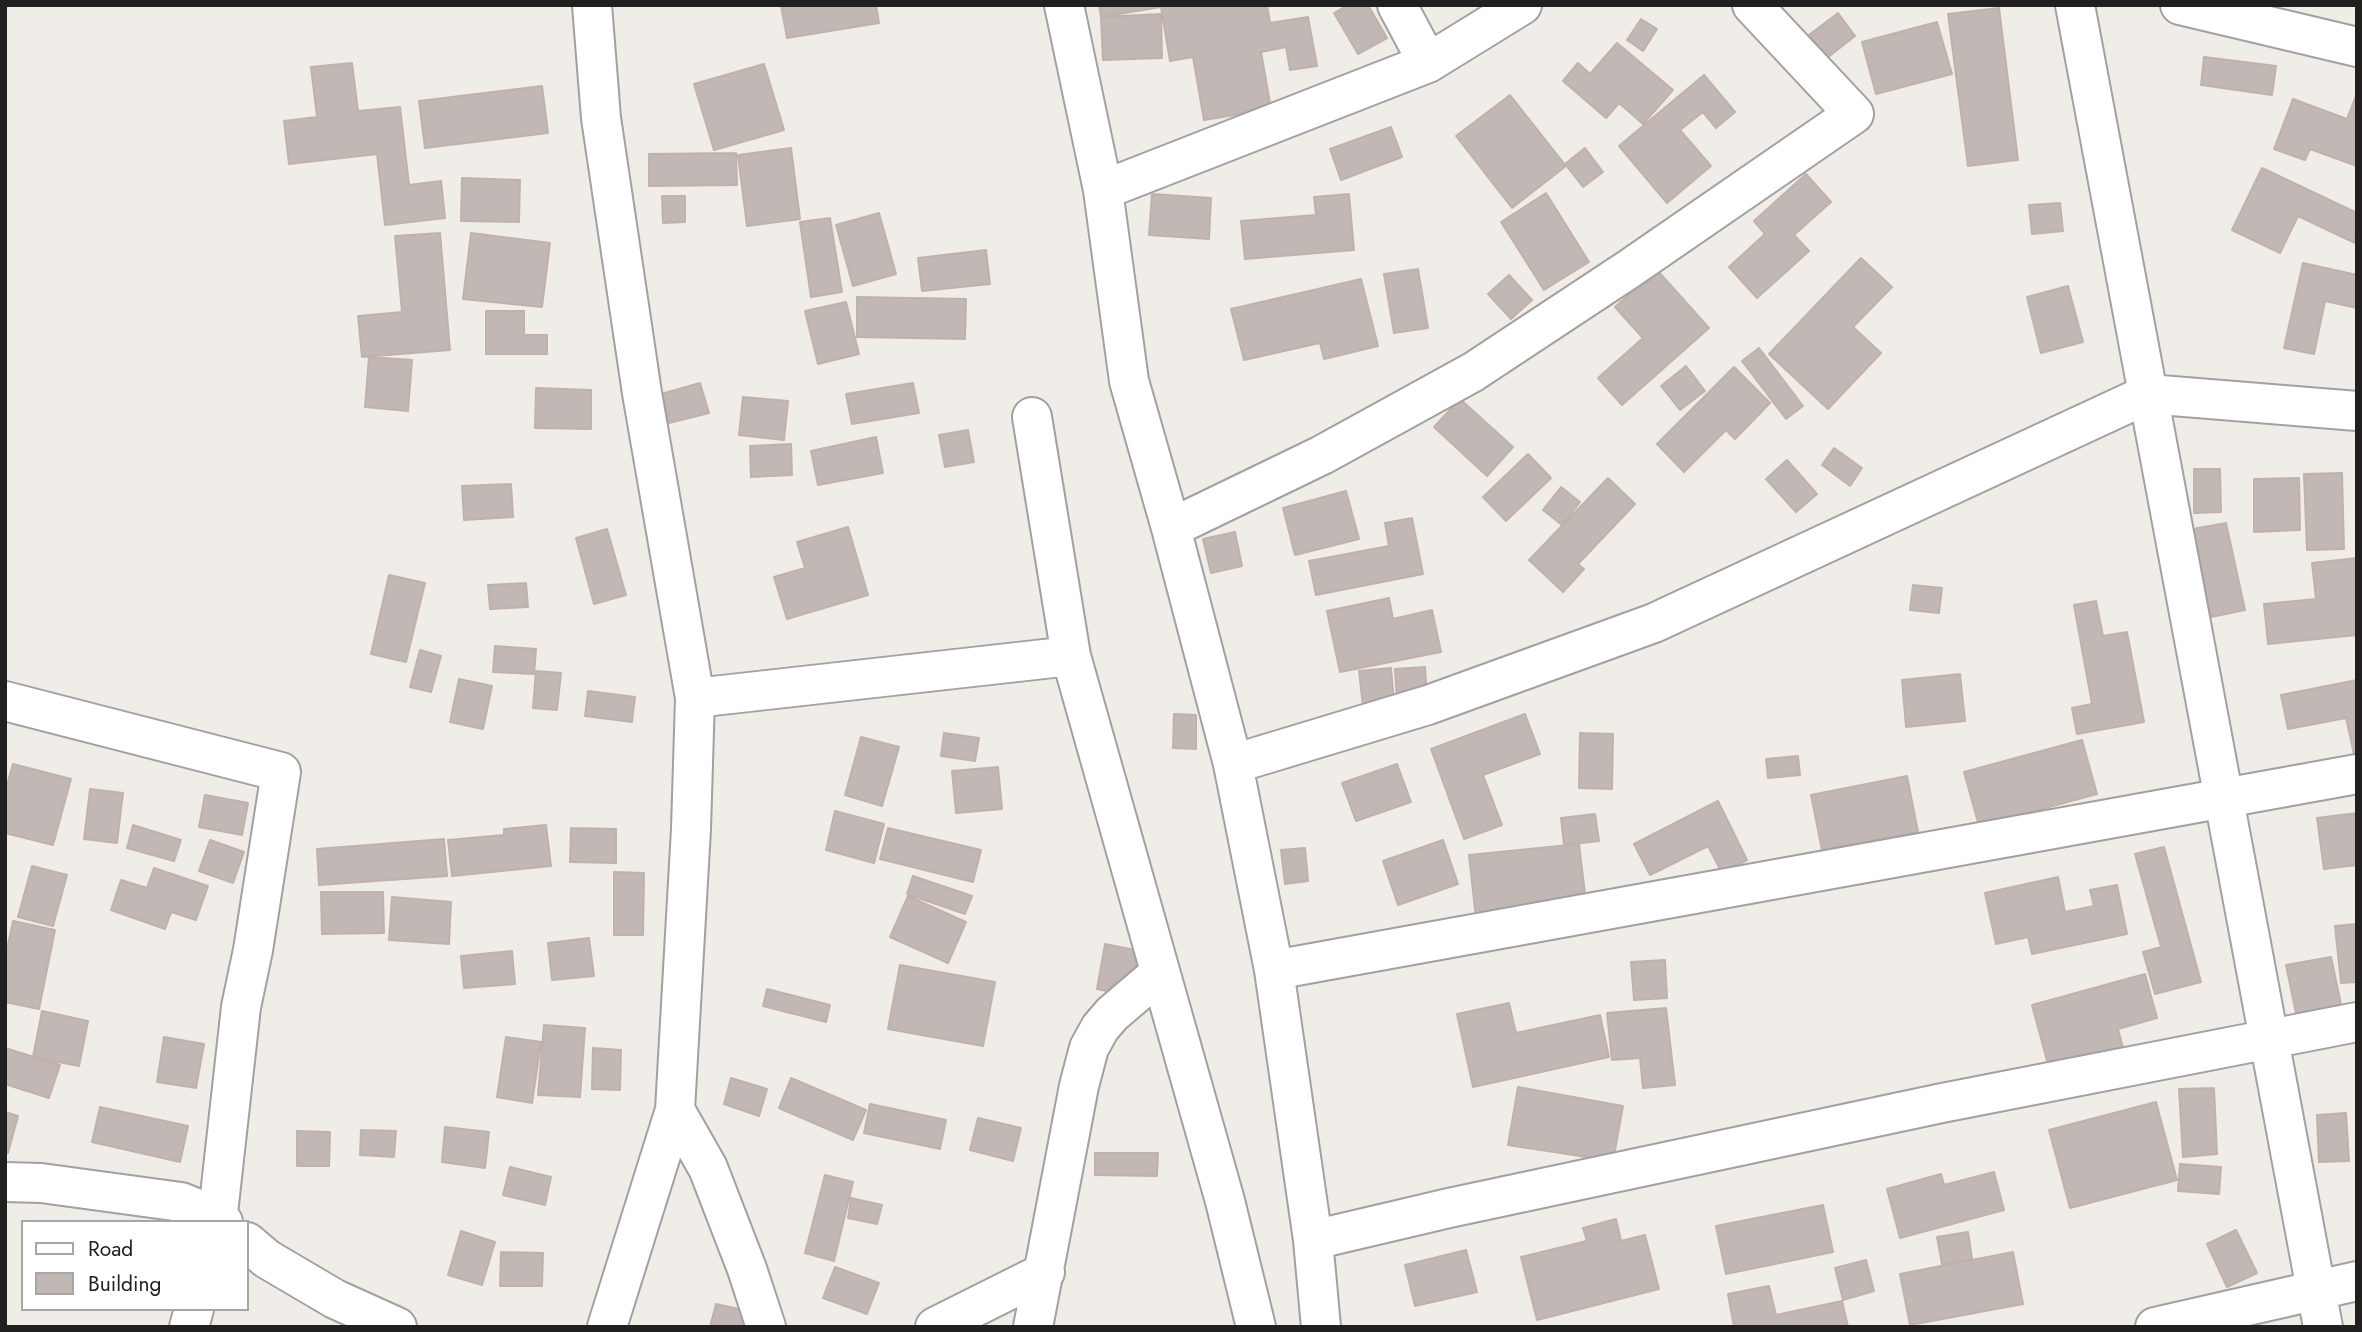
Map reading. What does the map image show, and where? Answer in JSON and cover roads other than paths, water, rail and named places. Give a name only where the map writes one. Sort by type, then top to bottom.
[{"type":"street","points":[[592,5],[607,159],[642,393],[695,698],[691,829],[675,1110],[607,1327]]},
{"type":"street","points":[[1064,5],[1103,190],[1129,381],[1233,764],[1274,970],[1313,1240],[1321,1327]]},
{"type":"street","points":[[1397,5],[1428,63]]},
{"type":"street","points":[[1103,190],[1428,63],[1522,5]]},
{"type":"street","points":[[1171,528],[1322,455],[1473,372],[1629,269],[1854,114],[1752,5]]},
{"type":"street","points":[[2075,5],[2323,1327]]},
{"type":"street","points":[[2180,5],[2357,47]]},
{"type":"street","points":[[1233,764],[1428,705],[1654,623],[2148,394],[2357,411]]},
{"type":"street","points":[[1032,417],[1071,656],[1225,1201],[1255,1327]]},
{"type":"street","points":[[695,698],[1071,656]]},
{"type":"street","points":[[5,702],[281,772],[253,950],[241,1007],[219,1220],[181,1202],[41,1183],[5,1182]]},
{"type":"street","points":[[1274,970],[2357,774]]},
{"type":"street","points":[[1033,1327],[1079,1086],[1089,1048],[1112,1014],[1160,973]]},
{"type":"street","points":[[1313,1240],[1449,1208],[1942,1103],[2357,1022]]},
{"type":"street","points":[[675,1110],[708,1168],[766,1327]]},
{"type":"street","points":[[248,1243],[267,1259],[335,1299],[397,1327]]},
{"type":"street","points":[[935,1327],[1045,1272]]},
{"type":"street","points":[[2155,1327],[2357,1281]]}]
